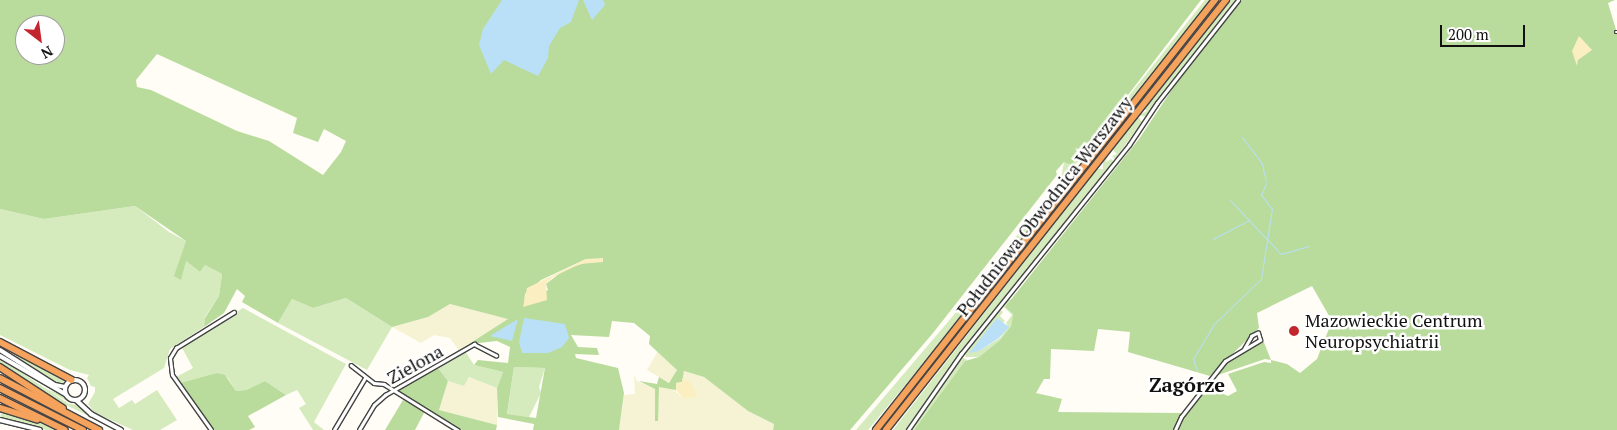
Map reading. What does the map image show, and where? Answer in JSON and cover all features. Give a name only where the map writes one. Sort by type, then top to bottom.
[{"type":"highway","name":"Południowa Obwodnica Warszawy","points":[[876,430],[1215,0]]},
{"type":"highway","name":"Południowa Obwodnica Warszawy","points":[[886,430],[1226,0]]},
{"type":"highway","points":[[0,342],[72,380]]},
{"type":"highway","points":[[0,367],[74,417]]},
{"type":"highway","points":[[0,378],[100,430]]},
{"type":"highway","points":[[0,388],[82,430]]},
{"type":"highway","points":[[0,398],[66,430]]},
{"type":"highway","points":[[1,408],[58,426]]},
{"type":"street","points":[[908,430],[962,354],[1125,150],[1157,103],[1238,0]]},
{"type":"street","points":[[211,430],[172,375],[170,358],[176,348],[234,312]]},
{"type":"street","points":[[1175,430],[1180,417],[1225,361],[1260,340],[1258,333],[1254,333],[1245,348]]},
{"type":"street","name":"Zielona","points":[[359,430],[374,405],[394,391],[474,344],[496,355]]},
{"type":"street","points":[[0,350],[55,385],[65,387]]},
{"type":"street","points":[[0,356],[76,400],[88,411],[121,430]]},
{"type":"street","points":[[351,365],[363,372],[365,378],[394,391],[458,430]]},
{"type":"street","points":[[334,430],[365,378]]},
{"type":"street","points":[[65,387],[72,380],[83,384],[83,396],[88,411]]},
{"type":"street","points":[[65,387],[66,394]]},
{"type":"street","points":[[76,400],[83,396]]},
{"type":"street","points":[[0,420],[40,430]]},
{"type":"shaded area","points":[[450,304],[509,319],[459,351],[450,338],[434,335],[421,343],[392,327],[428,317]]},
{"type":"shaded area","points":[[658,351],[677,370],[670,383],[647,370]]},
{"type":"shaded area","points":[[684,371],[704,377],[748,411],[774,424],[773,430],[619,430],[624,395],[635,394],[634,375],[637,381],[655,389],[657,421],[659,387],[672,388],[684,399],[693,396],[690,381],[682,379]]},
{"type":"shaded area","points":[[469,377],[497,388],[497,425],[439,410],[448,381],[464,386]]},
{"type":"green space","points":[[0,0],[1201,0],[1128,95],[1122,109],[1071,165],[1064,162],[1056,171],[1057,175],[933,333],[850,430],[773,430],[774,424],[748,411],[704,377],[684,371],[682,382],[676,383],[676,390],[659,387],[658,421],[655,421],[655,389],[639,381],[657,384],[659,377],[669,383],[677,370],[649,344],[650,336],[634,323],[612,321],[609,337],[571,335],[578,347],[597,348],[599,355],[575,354],[576,358],[618,368],[624,393],[619,430],[533,430],[534,424],[498,417],[497,388],[503,372],[474,365],[478,360],[508,363],[510,347],[497,341],[469,344],[508,319],[450,304],[428,317],[392,327],[346,298],[313,308],[292,299],[278,323],[242,302],[245,296],[237,289],[224,313],[204,327],[205,318],[219,296],[222,274],[205,265],[200,272],[186,261],[181,280],[174,276],[186,241],[135,206],[44,219],[0,209]],"holes":[[[157,54],[297,118],[293,133],[318,142],[324,129],[346,141],[341,152],[323,175],[269,141],[237,131],[151,90],[137,87],[136,80]],[[586,259],[603,262],[587,262],[564,270],[546,284],[548,290],[524,304],[525,294],[541,280]],[[514,367],[545,368],[536,418],[507,414]]]},
{"type":"green space","points":[[1205,0],[1212,0],[1133,99],[1129,99],[1127,106],[1128,97]]},
{"type":"green space","points":[[1229,0],[1236,0],[1146,117],[1139,115],[1147,111],[1144,108]]},
{"type":"green space","points":[[1242,0],[1615,0],[1608,3],[1617,33],[1617,430],[1178,430],[1188,410],[1213,378],[1221,393],[1228,396],[1237,391],[1228,374],[1264,362],[1271,363],[1271,360],[1287,364],[1300,373],[1317,359],[1332,321],[1312,286],[1257,313],[1259,328],[1210,376],[1128,352],[1130,332],[1098,329],[1094,351],[1051,349],[1050,379],[1044,379],[1036,393],[1062,399],[1058,412],[1182,413],[1174,430],[914,430],[965,361],[979,357],[1000,340],[1011,326],[1013,314],[1005,307],[1139,139],[1179,79]]},
{"type":"green space","points":[[1125,101],[1126,107],[1090,153],[1086,152],[1062,182],[1065,184],[1087,157],[961,318],[868,430],[856,430],[969,297],[1061,179],[1064,162],[1071,165],[1122,109]]},
{"type":"green space","points":[[1138,116],[1142,122],[1115,159],[1112,156],[1117,154],[1112,149]]},
{"type":"green space","points":[[1107,156],[1106,162],[1111,159],[1114,162],[983,325],[906,430],[893,430],[1097,169],[1103,169],[1103,163]]},
{"type":"green space","points":[[135,206],[169,232],[186,241],[186,261],[200,272],[205,265],[222,274],[219,296],[205,317],[204,327],[170,349],[164,368],[113,399],[119,408],[132,400],[135,404],[157,390],[177,420],[160,430],[133,430],[95,413],[88,404],[95,392],[95,387],[91,386],[87,378],[89,375],[70,370],[0,335],[0,209],[44,219]]},
{"type":"green space","points":[[1033,235],[1035,236],[880,430],[928,369]]},
{"type":"green space","points":[[346,298],[392,327],[367,370],[278,323],[292,299],[313,308]]},
{"type":"green space","points":[[1008,298],[1011,300],[1005,307],[1013,314],[1011,326],[1000,340],[979,357],[966,357],[964,353],[999,309],[1003,312],[1000,316],[1005,321],[1003,323],[997,319],[979,351],[1000,338],[1008,327],[1006,323],[1012,315],[1002,305]]},
{"type":"green space","points":[[243,308],[346,364],[314,422],[324,430],[313,430],[299,408],[306,404],[297,390],[286,395],[265,381],[246,390],[236,391],[228,378],[217,373],[190,383],[181,383],[176,377],[193,368],[181,346]]},
{"type":"green space","points":[[1263,340],[1271,360],[1265,359],[1215,376],[1233,356],[1253,348]]},
{"type":"green space","points":[[14,350],[28,361],[29,358],[63,378],[64,384],[58,385],[27,365],[12,353]]},
{"type":"green space","points":[[465,351],[474,365],[503,372],[497,388],[469,377],[464,386],[448,381],[438,368]]},
{"type":"green space","points":[[962,357],[967,360],[914,430],[909,430]]},
{"type":"green space","points":[[0,358],[46,389],[79,404],[70,403],[48,390],[69,404],[81,405],[91,416],[117,430],[58,401],[0,363]]},
{"type":"green space","points":[[514,367],[545,368],[539,387],[541,393],[529,417],[507,415]]},
{"type":"green space","points":[[438,368],[448,381],[439,410],[497,425],[496,430],[462,430],[398,391]]},
{"type":"green space","points":[[217,373],[225,375],[236,391],[246,390],[265,381],[286,395],[248,416],[255,427],[249,430],[213,430],[181,383]]},
{"type":"green space","points":[[403,400],[425,411],[415,430],[385,430]]},
{"type":"green space","points":[[2,410],[61,430],[46,430],[0,418]]},
{"type":"sand","points":[[1579,36],[1592,50],[1578,60],[1577,66],[1572,51]]},
{"type":"sand","points":[[603,258],[603,262],[580,264],[553,277],[546,284],[547,300],[523,307],[527,288],[586,259]]},
{"type":"sand","points":[[682,379],[690,381],[697,396],[684,399],[676,390],[676,383],[682,382]]},
{"type":"water","points":[[502,0],[579,0],[571,22],[560,28],[549,46],[548,58],[538,76],[504,60],[491,74],[479,45],[483,29]]},
{"type":"water","points":[[583,0],[603,0],[605,5],[592,20]]},
{"type":"water","points":[[524,318],[565,324],[569,338],[562,347],[548,353],[522,353],[519,342]]},
{"type":"water","points":[[997,318],[1009,327],[999,338],[979,351],[969,353]]},
{"type":"water","points":[[518,319],[512,341],[490,336]]},
{"type":"waterway","points":[[1242,137],[1262,164],[1266,181]]},
{"type":"waterway","points":[[1197,371],[1193,359],[1214,324],[1261,279],[1272,209],[1261,195],[1266,183]]},
{"type":"waterway","points":[[1229,199],[1281,254],[1309,246]]},
{"type":"waterway","points":[[1213,239],[1249,220]]},
{"type":"place","name":"Mazowieckie Centrum Neuropsychiatrii","points":[[1294,331]]},
{"type":"district","name":"Zagórze","points":[[1187,384]]}]
